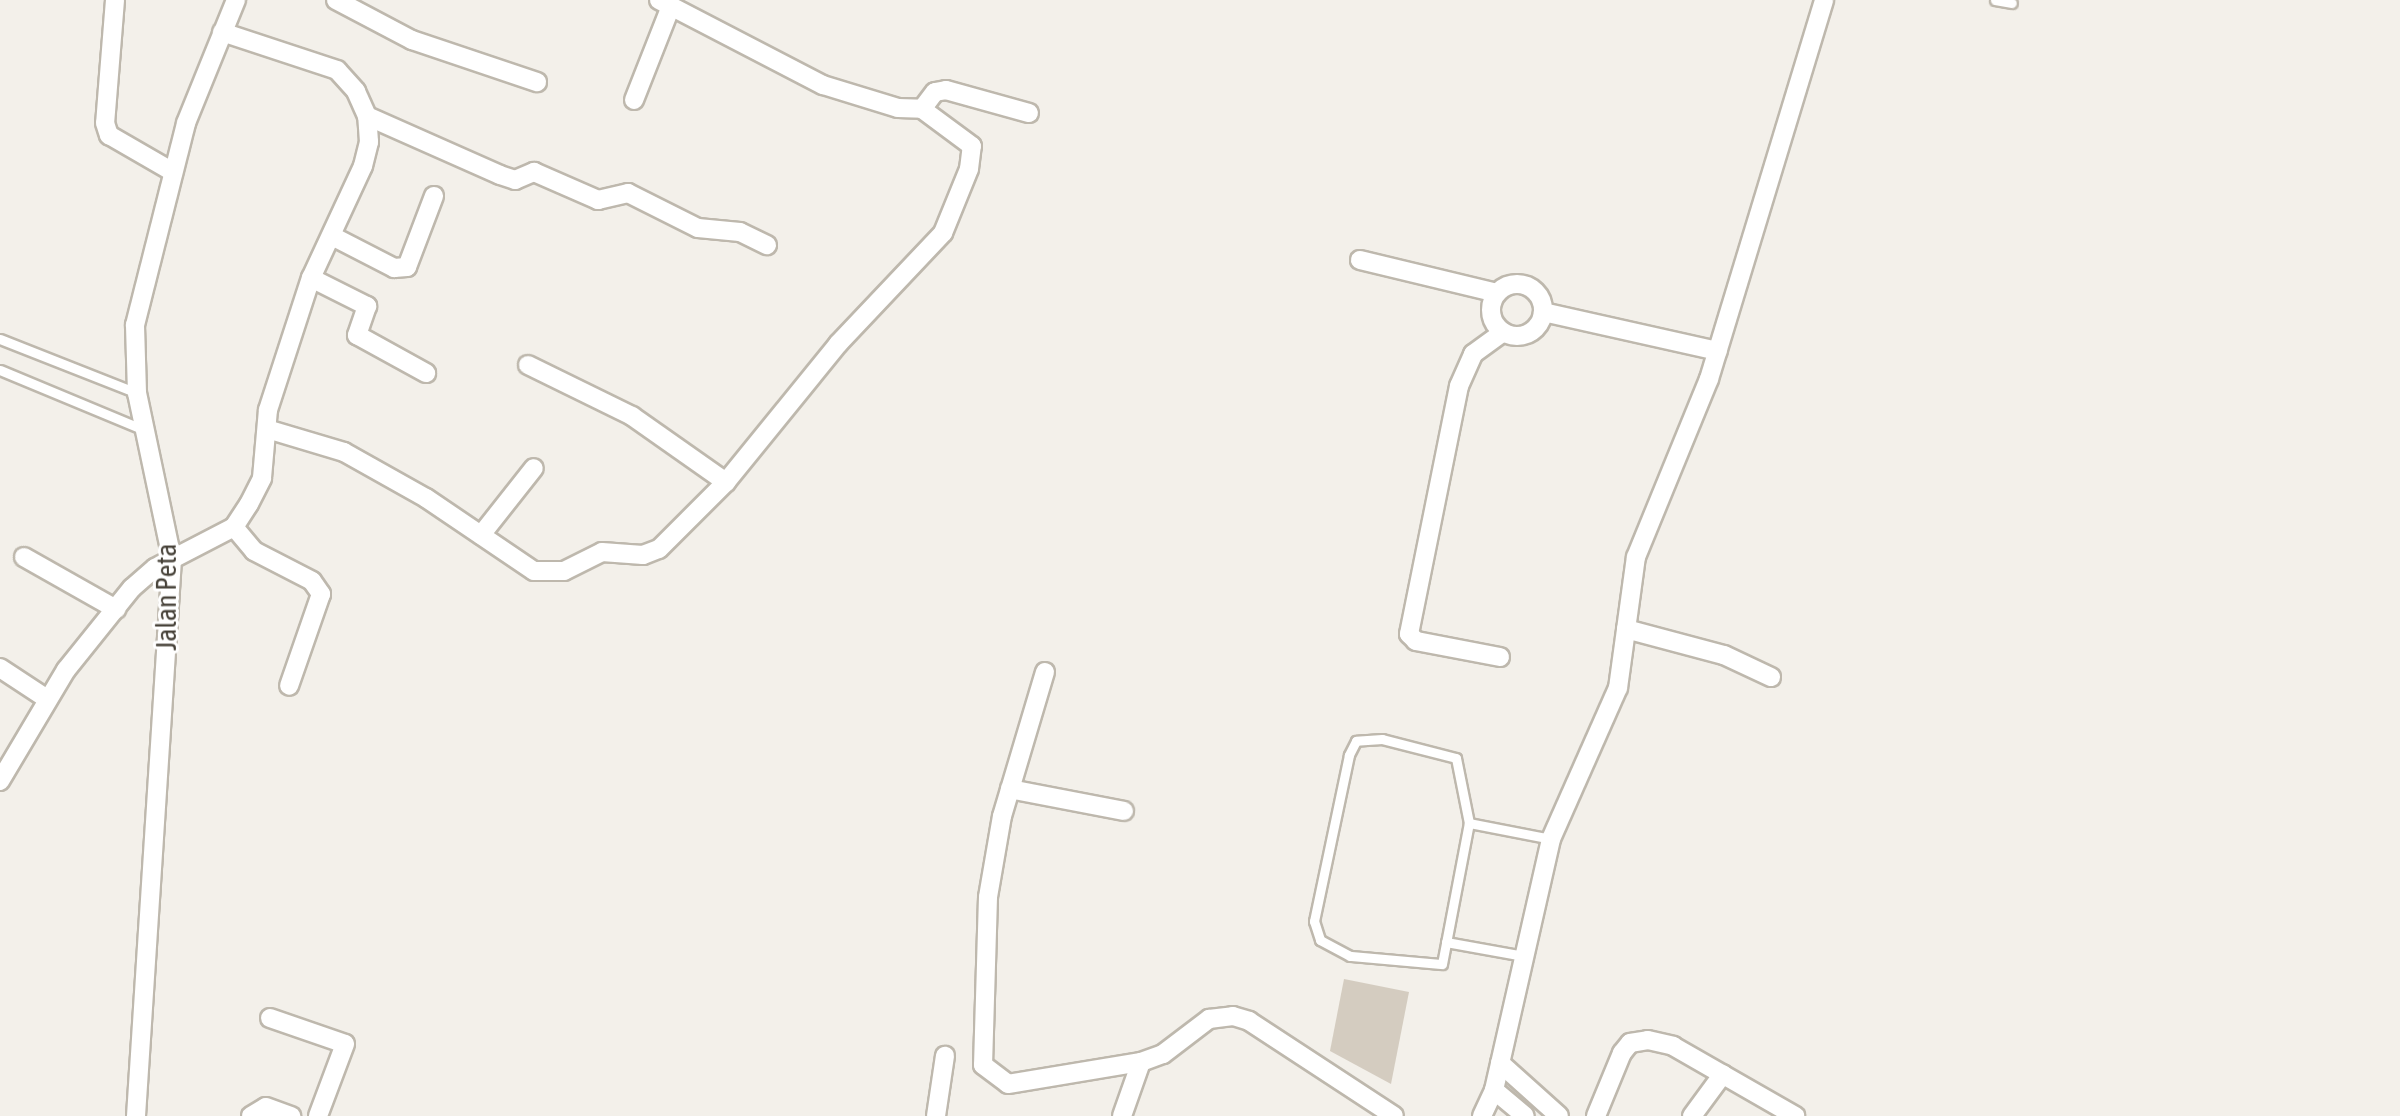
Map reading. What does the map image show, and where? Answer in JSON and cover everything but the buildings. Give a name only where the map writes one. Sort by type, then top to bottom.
[{"type":"street","points":[[115,0],[105,123],[109,135],[173,172]]},
{"type":"street","name":"Jalan Peta","points":[[136,1116],[172,559],[137,393],[135,325],[186,123],[236,0]]},
{"type":"street","points":[[336,0],[412,40],[537,82]]},
{"type":"street","points":[[1482,1116],[1494,1090],[1551,839],[1612,704],[1636,557],[1718,351],[1824,0]]},
{"type":"street","points":[[267,429],[344,452],[534,571],[549,574],[602,552],[643,555],[675,538],[726,482],[838,344],[943,233],[969,169],[972,146],[922,109],[898,108],[823,85],[665,3],[634,100]]},
{"type":"street","points":[[0,781],[47,699],[132,588],[172,559],[234,527],[262,478],[267,429],[311,278],[363,166],[369,142],[367,116],[356,91],[337,70],[222,32]]},
{"type":"street","points":[[922,109],[932,94],[946,90],[1029,113]]},
{"type":"street","points":[[367,116],[515,180],[540,174],[598,200],[628,193],[698,228],[740,232],[767,245]]},
{"type":"street","points":[[332,236],[394,268],[407,267],[434,196]]},
{"type":"street","points":[[1360,260],[1497,293]]},
{"type":"street","points":[[311,278],[367,306],[357,335],[426,373]]},
{"type":"street","points":[[1503,332],[1492,318],[1497,293],[1509,285],[1531,288],[1543,312]]},
{"type":"street","points":[[1543,312],[1718,351]]},
{"type":"street","points":[[1500,657],[1416,641],[1409,634],[1459,386],[1473,354],[1503,332],[1529,333],[1543,312]]},
{"type":"street","points":[[528,365],[632,416],[726,482]]},
{"type":"street","points":[[481,535],[534,468]]},
{"type":"street","points":[[234,527],[254,551],[312,581],[321,594],[289,686]]},
{"type":"street","points":[[24,557],[116,609]]},
{"type":"street","points":[[1626,629],[1724,655],[1771,677]]},
{"type":"street","points":[[0,668],[47,699]]},
{"type":"street","points":[[1045,672],[1010,789],[988,897],[983,1065],[1008,1084],[1141,1062],[1163,1054],[1209,1019],[1233,1016],[1249,1021],[1394,1116]]},
{"type":"street","points":[[1010,789],[1124,811]]},
{"type":"street","points":[[270,1018],[345,1044],[318,1116]]},
{"type":"street","points":[[1596,1116],[1630,1043],[1661,1041],[1795,1116]]},
{"type":"street","points":[[936,1116],[945,1056]]},
{"type":"street","points":[[1122,1116],[1141,1062]]},
{"type":"street","points":[[1500,1063],[1559,1116]]},
{"type":"street","points":[[1692,1116],[1723,1074]]},
{"type":"street","points":[[1494,1090],[1525,1116]]},
{"type":"street","points":[[251,1116],[266,1107],[291,1116]]},
{"type":"lane","points":[[1995,0],[2012,3]]},
{"type":"lane","points":[[0,339],[137,393]]},
{"type":"lane","points":[[0,370],[147,431]]},
{"type":"lane","points":[[1382,739],[1449,753],[1461,768],[1469,823],[1446,942],[1442,964],[1350,956],[1320,940],[1314,921],[1351,747],[1356,741],[1382,739]]},
{"type":"lane","points":[[1469,823],[1551,839]]},
{"type":"lane","points":[[1446,942],[1524,956]]}]
